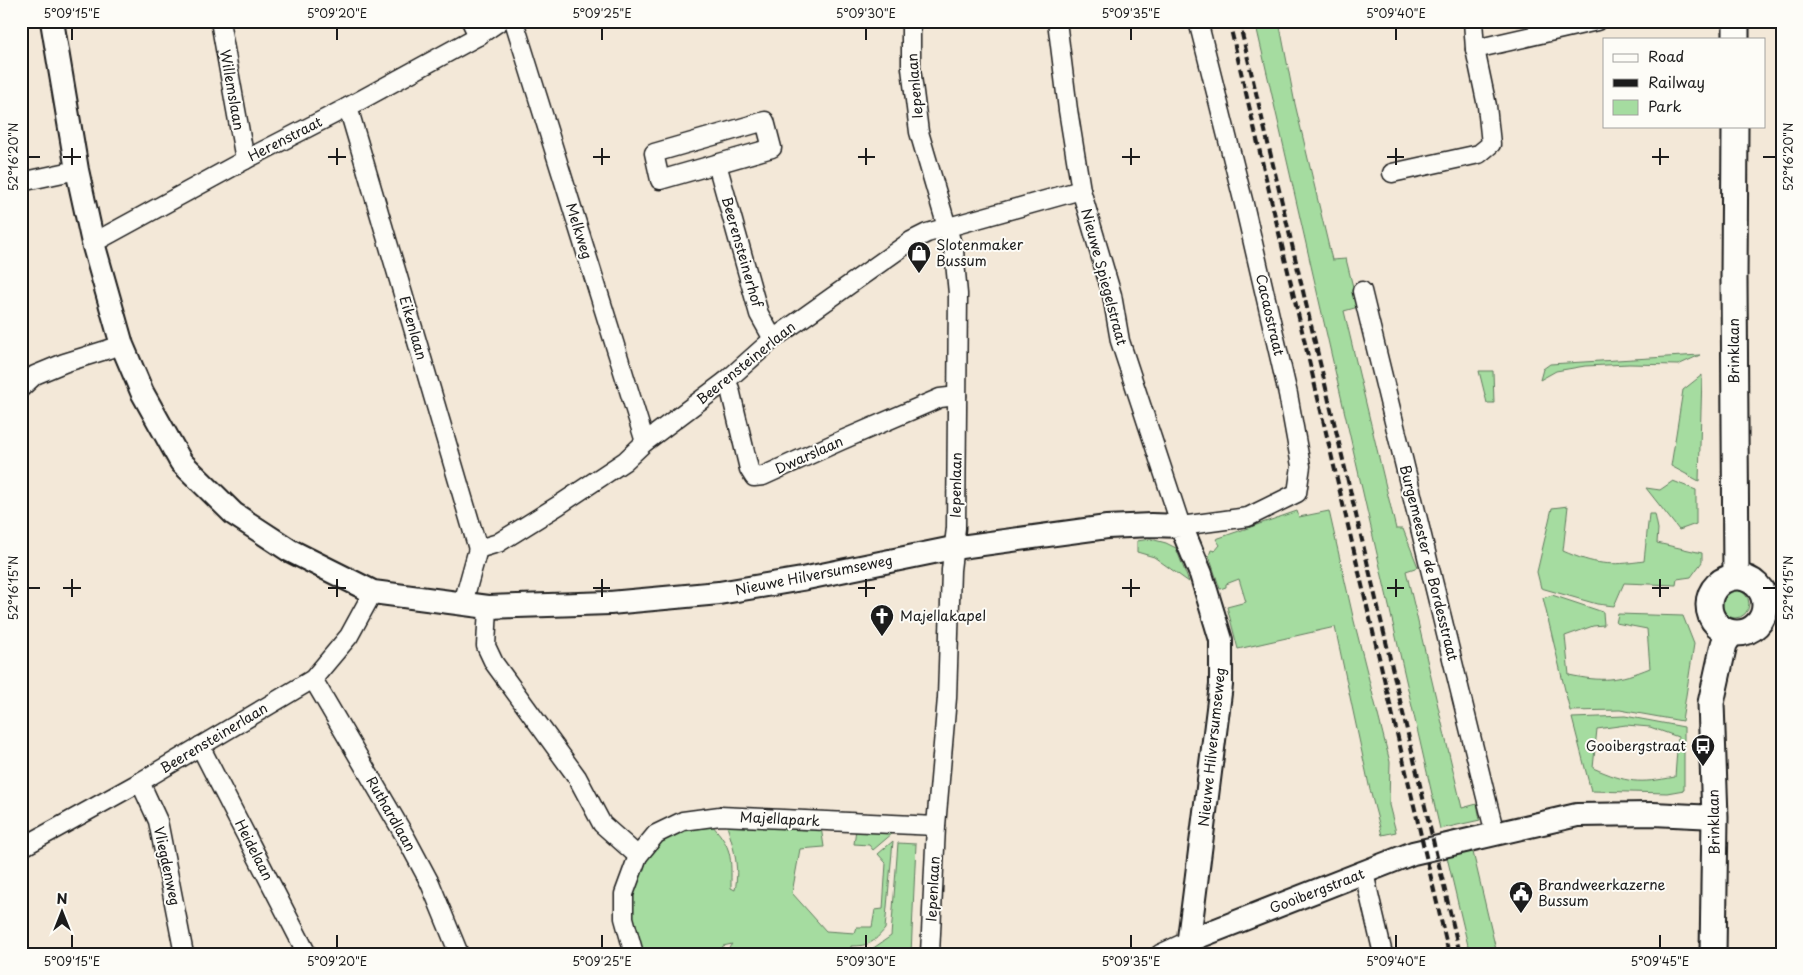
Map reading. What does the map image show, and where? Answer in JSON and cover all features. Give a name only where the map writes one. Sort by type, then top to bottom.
[{"type":"main road","points":[[1736,21],[1736,38]]},
{"type":"main road","name":"Brinklaan","points":[[1735,128],[1736,576]]},
{"type":"main road","points":[[1736,576],[1747,578],[1757,584],[1763,593],[1774,599],[1755,627],[1744,633],[1731,633],[1718,626],[1710,615],[1709,601],[1713,589],[1723,580],[1736,576]]},
{"type":"main road","name":"Brinklaan","points":[[1713,954],[1715,816],[1711,703],[1724,644],[1731,633]]},
{"type":"street","name":"Nieuwe Hilversumseweg","points":[[52,21],[77,170],[93,243],[122,345],[142,392],[181,462],[234,514],[289,550],[373,592],[488,606],[610,603],[720,593],[802,579],[953,548],[1107,527],[1151,524],[1181,526],[1201,574],[1221,640],[1221,685],[1188,948]]},
{"type":"street","name":"Willemslaan","points":[[220,21],[244,160]]},
{"type":"street","name":"Herenstraat","points":[[93,243],[244,160],[348,107],[474,29],[500,21]]},
{"type":"street","name":"Melkweg","points":[[514,21],[645,442]]},
{"type":"street","name":"Iepenlaan","points":[[911,21],[911,68],[919,132],[954,251],[958,294],[956,528],[951,570],[947,698],[936,826],[930,954]]},
{"type":"street","name":"Nieuwe Spiegelstraat","points":[[1056,21],[1081,190],[1112,295],[1120,341],[1181,526]]},
{"type":"street","name":"Cacaostraat","points":[[1181,526],[1248,517],[1297,493],[1301,466],[1284,375],[1198,21]]},
{"type":"street","points":[[1392,173],[1479,154],[1491,144],[1486,99],[1475,49],[1473,21]]},
{"type":"street","points":[[1475,49],[1587,23]]},
{"type":"street","name":"Eikenlaan","points":[[348,107],[478,549]]},
{"type":"street","points":[[765,121],[772,148],[717,164],[660,180],[654,153],[765,121]]},
{"type":"street","name":"Beerensteinerhof","points":[[717,164],[759,314],[773,339]]},
{"type":"street","points":[[21,182],[77,170]]},
{"type":"street","name":"Beerensteinerlaan","points":[[478,549],[498,542],[559,505],[625,461],[645,442],[726,381],[773,339],[911,241],[927,233],[1081,190]]},
{"type":"street","name":"Burgemeester de Bordesstraat","points":[[1362,291],[1496,834]]},
{"type":"street","points":[[21,388],[35,375],[64,363],[122,345]]},
{"type":"street","name":"Dwarslaan","points":[[726,381],[730,389],[749,469],[754,477],[763,476],[940,398],[957,396]]},
{"type":"street","points":[[462,603],[478,549]]},
{"type":"street","name":"Beerensteinerlaan","points":[[21,848],[140,782],[313,679],[349,636],[373,592]]},
{"type":"street","points":[[488,606],[486,646],[494,663],[576,777],[602,824],[638,856]]},
{"type":"street","name":"Ruthardlaan","points":[[313,679],[430,883],[459,954]]},
{"type":"street","name":"Heidelaan","points":[[200,746],[307,954]]},
{"type":"street","name":"Vliegdenweg","points":[[140,782],[158,821],[184,954]]},
{"type":"street","name":"Gooibergstraat","points":[[1160,954],[1188,948],[1413,853],[1577,815],[1653,814],[1715,816]]},
{"type":"street","name":"Majellapark","points":[[634,954],[624,918],[624,894],[638,856],[656,834],[683,821],[720,816],[936,826]]},
{"type":"street","points":[[1364,873],[1383,954]]},
{"type":"green space","points":[[1255,21],[1279,21],[1295,104],[1332,260],[1346,259],[1358,307],[1344,311],[1396,529],[1403,529],[1418,567],[1406,571],[1462,808],[1477,804],[1480,820],[1440,829]]},
{"type":"green space","points":[[1700,355],[1678,365],[1629,364],[1585,366],[1556,371],[1540,380],[1543,369],[1550,364]]},
{"type":"green space","points":[[1479,371],[1493,371],[1494,403],[1487,403]]},
{"type":"green space","points":[[1702,375],[1699,481],[1671,466],[1683,390]]},
{"type":"green space","points":[[1673,481],[1696,490],[1696,524],[1679,530],[1646,488],[1660,490]]},
{"type":"green space","points":[[1568,506],[1563,551],[1594,562],[1622,564],[1644,561],[1649,514],[1655,514],[1658,529],[1657,543],[1702,553],[1702,562],[1691,577],[1677,579],[1676,585],[1624,583],[1614,606],[1597,604],[1541,588],[1537,572],[1552,508]]},
{"type":"green space","points":[[1297,511],[1299,517],[1329,511],[1354,621],[1390,762],[1389,805],[1396,832],[1382,835],[1370,790],[1335,627],[1238,649],[1227,607],[1246,602],[1239,579],[1226,584],[1226,587],[1220,589],[1209,556],[1211,550],[1215,551],[1220,545],[1216,539]]},
{"type":"green space","points":[[1151,539],[1176,548],[1189,582],[1154,557],[1137,552],[1137,541]]},
{"type":"green space","points":[[1735,590],[1745,594],[1749,604],[1745,614],[1735,618],[1725,614],[1721,604],[1725,594]]},
{"type":"green space","points":[[1552,595],[1603,612],[1604,625],[1593,626],[1565,636],[1569,675],[1591,679],[1619,678],[1650,668],[1647,629],[1616,623],[1618,614],[1683,616],[1694,644],[1682,721],[1620,710],[1570,711],[1543,598]]},
{"type":"green space","points":[[1625,716],[1684,727],[1684,790],[1667,793],[1591,791],[1572,718]],"holes":[[[1626,725],[1650,727],[1678,737],[1675,777],[1652,781],[1633,781],[1615,777],[1593,768],[1597,729]]]},
{"type":"green space","points":[[726,823],[821,827],[824,847],[800,849],[792,893],[826,931],[855,933],[857,927],[872,927],[875,910],[883,909],[886,863],[878,854],[893,841],[885,929],[870,943],[851,946],[851,952],[872,949],[891,936],[898,843],[916,844],[911,954],[724,954],[732,944],[723,946],[719,954],[642,954],[631,908],[632,889],[641,865],[656,846],[677,831],[691,826],[711,824],[727,847],[730,860],[731,888],[735,890],[736,864]]},
{"type":"green space","points":[[856,829],[893,833],[873,850],[869,845],[854,844]]},
{"type":"green space","points":[[1472,848],[1497,954],[1470,954],[1446,853]]},
{"type":"railway","points":[[1229,21],[1449,954]]},
{"type":"railway","points":[[1239,21],[1460,954]]},
{"type":"place","name":"Slotenmaker Bussum","points":[[919,274]]},
{"type":"place","name":"Majellakapel","points":[[882,637]]},
{"type":"place","name":"Gooibergstraat","points":[[1703,767]]},
{"type":"place","name":"Brandweerkazerne Bussum","points":[[1521,914]]}]
